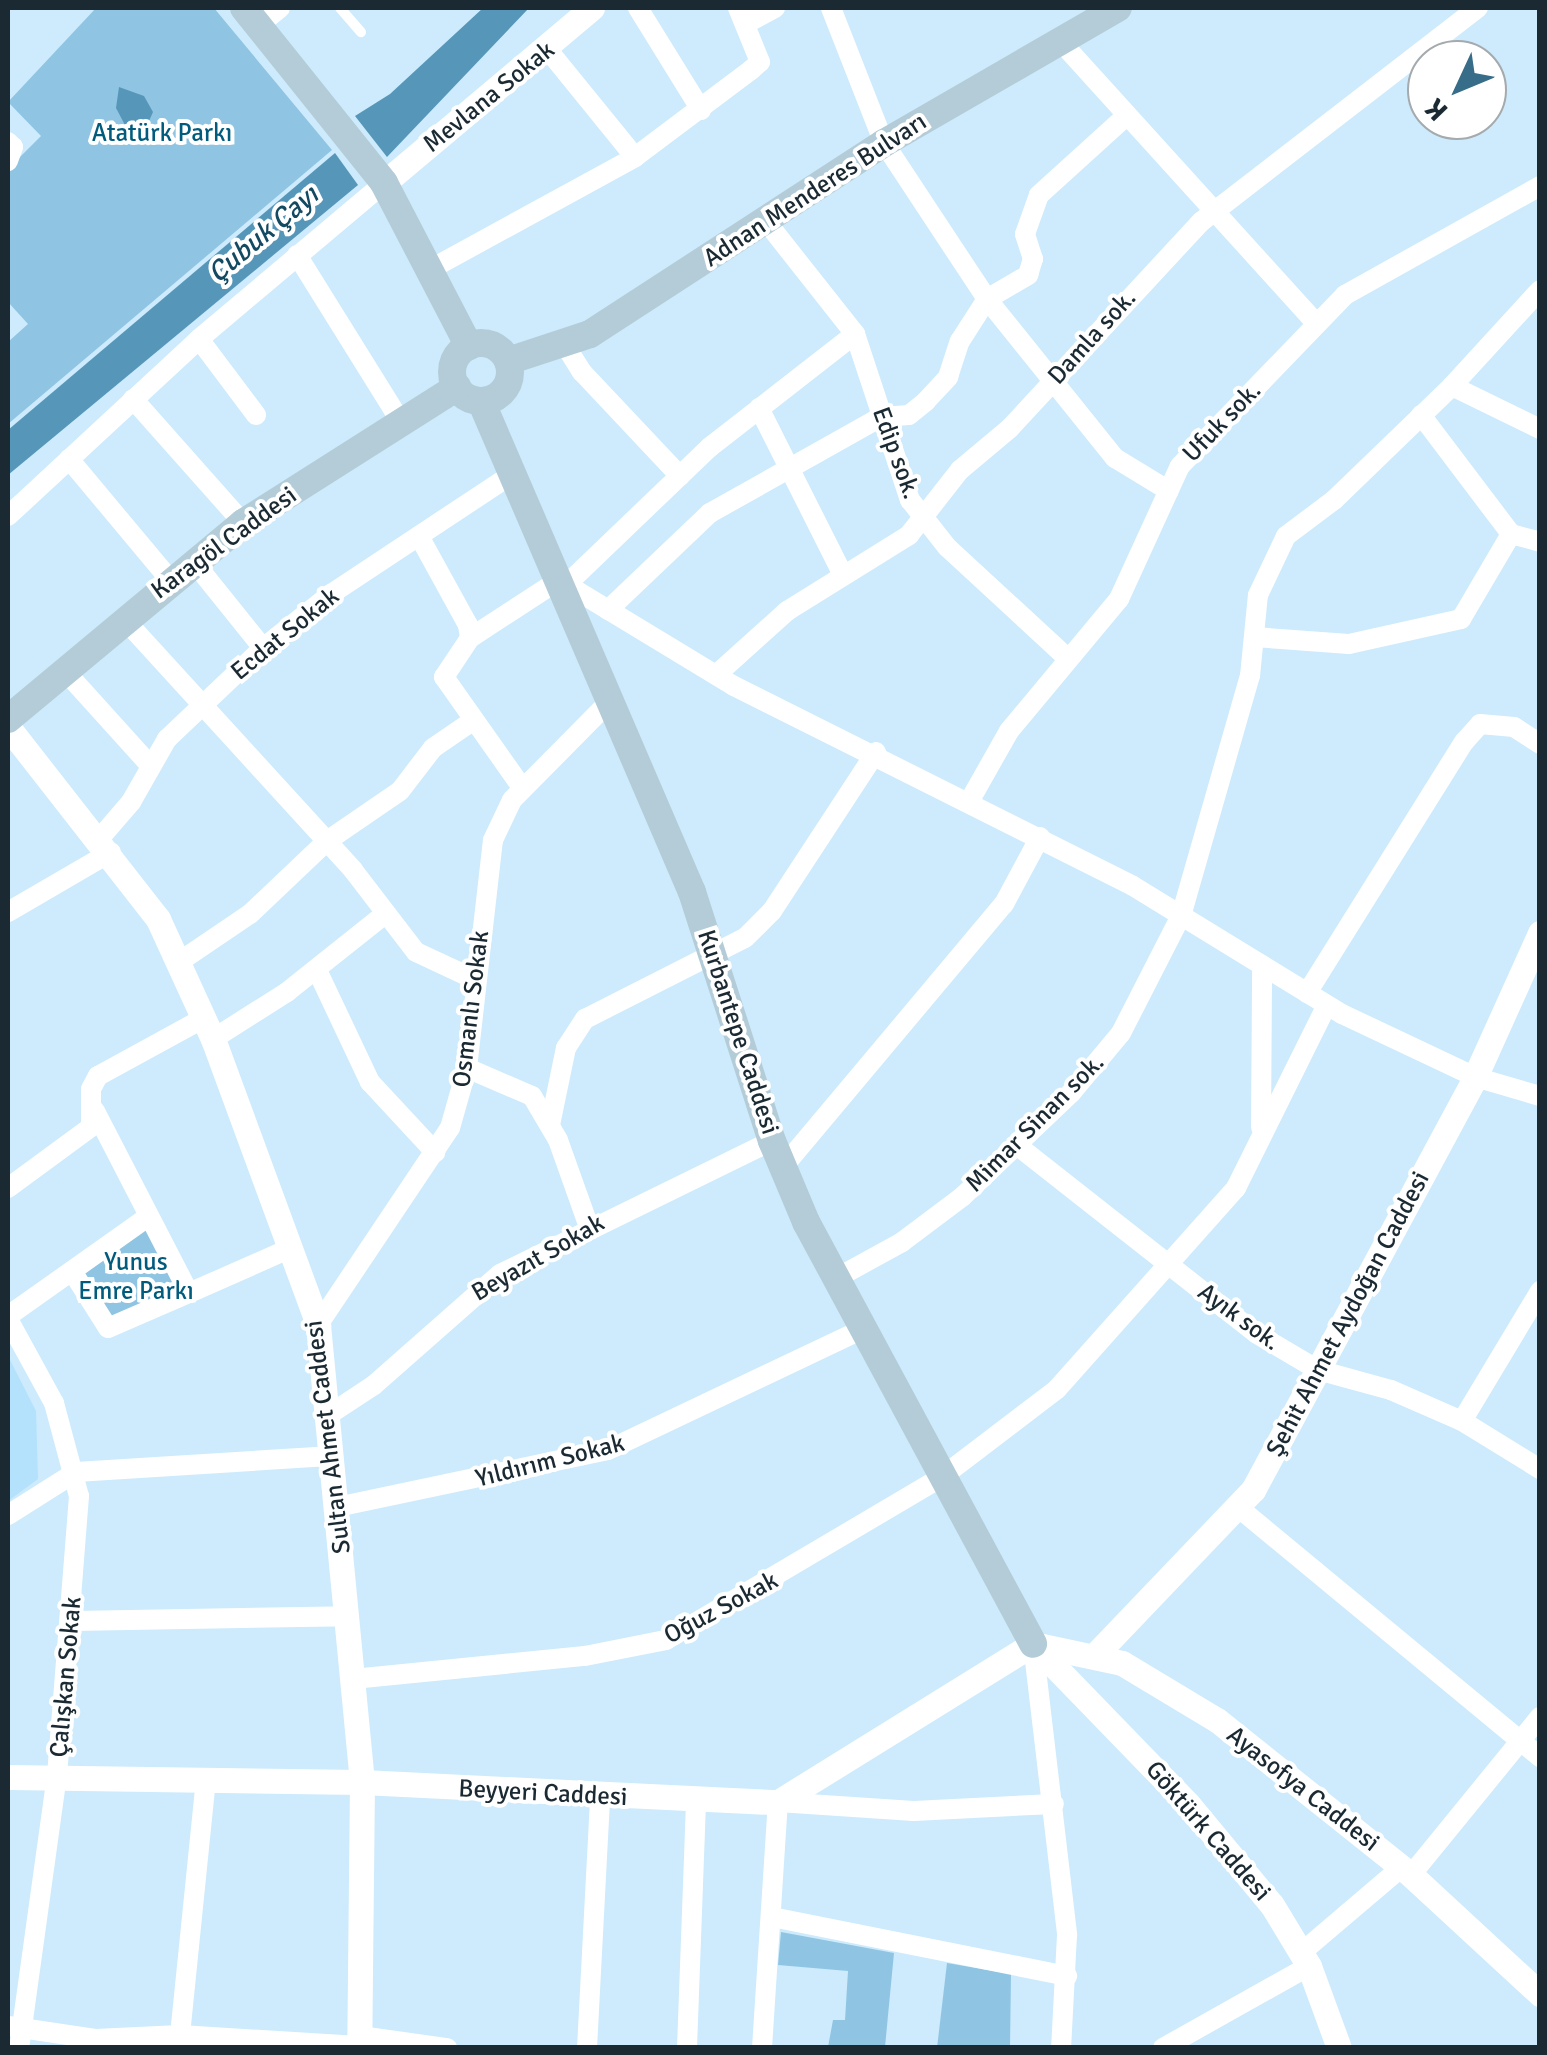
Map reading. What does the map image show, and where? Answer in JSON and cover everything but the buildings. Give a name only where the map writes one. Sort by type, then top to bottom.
[{"type":"main road","name":"Adnan Menderes Bulvarı","points":[[508,361],[566,345],[884,143],[1118,8]]},
{"type":"main road","points":[[261,13],[384,183],[469,346]]},
{"type":"main road","points":[[487,343],[508,361],[505,388],[469,394],[455,359],[469,346],[487,343]]},
{"type":"main road","name":"Karagöl Caddesi","points":[[8,720],[170,580],[243,523],[403,426],[469,394]]},
{"type":"main road","name":"Kurbantepe Caddesi","points":[[469,394],[563,582],[612,699],[714,956],[778,1154],[832,1280],[1033,1644]]},
{"type":"street","name":"Mevlana Sokak","points":[[384,183],[548,50],[592,8]]},
{"type":"street","points":[[638,8],[700,110]]},
{"type":"street","points":[[429,270],[634,156],[700,110],[760,62],[742,16],[776,8]]},
{"type":"street","points":[[831,8],[884,143],[988,299],[1115,458],[1168,491]]},
{"type":"street","name":"Damla sok.","points":[[716,675],[787,611],[910,534],[960,470],[1051,382],[1211,214],[1478,8]]},
{"type":"street","points":[[1062,43],[1211,214],[1317,324]]},
{"type":"street","points":[[548,50],[634,156]]},
{"type":"street","points":[[608,610],[710,513],[880,418],[909,414],[948,378],[960,341],[988,299],[1028,274],[1033,259],[1025,234],[1039,195],[1126,116]]},
{"type":"street","points":[[8,142],[13,147],[8,161]]},
{"type":"street","points":[[8,516],[199,339],[384,183]]},
{"type":"street","name":"Ufuk sok.","points":[[970,800],[1009,731],[1066,657],[1119,599],[1180,466],[1345,295],[1540,186]]},
{"type":"street","name":"Edip sok.","points":[[766,220],[854,334],[880,418],[922,518],[1066,657]]},
{"type":"street","points":[[297,254],[403,426]]},
{"type":"street","name":"Mimar Sinan sok.","points":[[832,1280],[902,1242],[1018,1146],[1121,1033],[1182,916],[1216,808],[1254,637],[1258,595],[1286,536],[1334,500],[1422,416],[1539,291]]},
{"type":"street","points":[[521,786],[471,722],[444,676],[470,638],[563,582],[758,408],[854,334]]},
{"type":"street","points":[[199,339],[256,415]]},
{"type":"street","points":[[566,345],[582,372],[680,476]]},
{"type":"street","points":[[1452,386],[1540,429]]},
{"type":"street","points":[[133,400],[243,523]]},
{"type":"street","points":[[758,408],[793,466],[842,575]]},
{"type":"street","points":[[1422,416],[1511,534],[1540,542]]},
{"type":"street","points":[[68,459],[170,580]]},
{"type":"street","name":"Ecdat Sokak","points":[[8,912],[105,845],[131,802],[148,762],[199,707],[263,648],[418,536],[512,474]]},
{"type":"street","points":[[1254,637],[1349,644],[1461,619],[1511,534]]},
{"type":"street","points":[[418,536],[470,638]]},
{"type":"street","points":[[193,561],[263,648]]},
{"type":"street","points":[[563,582],[716,675],[1040,837],[1182,916],[1327,1005],[1476,1077],[1540,1096]]},
{"type":"street","points":[[124,619],[199,707],[327,841],[428,962],[476,980]]},
{"type":"street","points":[[64,670],[148,762]]},
{"type":"street","name":"Osmanlı Sokak","points":[[318,1325],[436,1152],[467,1068],[493,840],[521,786],[612,699]]},
{"type":"street","points":[[180,962],[250,914],[327,841],[400,791],[432,748],[471,722]]},
{"type":"street","points":[[1308,993],[1464,742],[1480,724],[1514,727],[1540,744]]},
{"type":"street","name":"Sultan Ahmet Caddesi","points":[[8,727],[140,890],[180,962],[209,1029],[318,1325],[330,1414],[362,1782],[360,2043]]},
{"type":"street","points":[[550,1125],[566,1048],[585,1019],[714,956],[772,911],[876,752]]},
{"type":"street","points":[[778,1154],[1004,904],[1040,837]]},
{"type":"street","points":[[189,1293],[94,1111],[90,1089],[98,1076],[209,1029],[317,970],[385,914]]},
{"type":"street","name":"Şehit Ahmet Aydoğan Caddesi","points":[[1097,1653],[1239,1508],[1476,1077],[1540,934]]},
{"type":"street","points":[[1261,1134],[1262,965]]},
{"type":"street","points":[[317,970],[370,1082],[436,1152]]},
{"type":"street","name":"Oğuz Sokak","points":[[353,1679],[585,1656],[666,1640],[943,1476],[1057,1389],[1236,1188],[1327,1005]]},
{"type":"street","points":[[467,1068],[532,1096],[550,1125],[588,1227]]},
{"type":"street","points":[[8,1188],[85,1133],[94,1111]]},
{"type":"street","name":"Ayık sok.","points":[[1018,1146],[1257,1334],[1318,1370],[1391,1390],[1462,1421],[1540,1468]]},
{"type":"street","name":"Beyazıt Sokak","points":[[330,1414],[374,1386],[468,1296],[588,1227],[778,1154]]},
{"type":"street","points":[[8,1318],[148,1217]]},
{"type":"street","points":[[72,1271],[110,1329],[291,1248]]},
{"type":"street","points":[[1462,1421],[1540,1291]]},
{"type":"street","name":"Çalışkan Sokak","points":[[8,1318],[54,1403],[76,1472],[73,1621],[57,1776],[16,2034]]},
{"type":"street","name":"Yıldırım Sokak","points":[[338,1507],[608,1450],[859,1331]]},
{"type":"street","points":[[8,1515],[76,1472],[333,1456]]},
{"type":"street","points":[[1239,1508],[1540,1757]]},
{"type":"street","points":[[73,1621],[348,1616]]},
{"type":"street","points":[[778,1802],[1033,1644],[1054,1804],[1067,1976],[1060,2048]]},
{"type":"street","name":"Ayasofya Caddesi","points":[[1033,1644],[1097,1653],[1217,1720],[1406,1871],[1540,1994]]},
{"type":"street","name":"Göktürk Caddesi","points":[[1033,1644],[1226,1847],[1305,1959],[1339,2048]]},
{"type":"street","points":[[1163,2048],[1305,1959],[1406,1871],[1540,1717]]},
{"type":"street","name":"Beyyeri Caddesi","points":[[8,1777],[362,1782],[600,1797],[778,1802]]},
{"type":"street","points":[[180,2035],[206,1779]]},
{"type":"street","points":[[588,2048],[600,1797]]},
{"type":"street","points":[[687,2048],[696,1801]]},
{"type":"street","points":[[778,1802],[914,1811],[1054,1804]]},
{"type":"street","points":[[762,2048],[778,1802]]},
{"type":"street","points":[[772,1917],[1067,1976]]},
{"type":"street","points":[[16,2034],[95,2039],[180,2035],[447,2048]]},
{"type":"lane","points":[[340,8],[361,32]]},
{"type":"shaded area","points":[[8,1356],[36,1411],[38,1479],[8,1501]]},
{"type":"green space","name":"Atatürk Parkı","points":[[96,8],[214,8],[332,150],[8,424],[8,342],[28,324],[8,302],[8,169],[41,136],[8,102]]},
{"type":"green space","name":"Yunus Emre Parkı","points":[[148,1225],[186,1295],[109,1326],[83,1272]]},
{"type":"green space","points":[[781,1932],[894,1953],[885,2047],[828,2047],[833,2020],[845,2020],[848,1971],[778,1965]]},
{"type":"green space","points":[[947,1963],[1011,1974],[1010,2047],[937,2048]]},
{"type":"water","points":[[483,8],[529,8],[387,157],[355,116],[390,94]]},
{"type":"water","points":[[119,87],[144,96],[153,112],[149,121],[126,127],[116,108]]},
{"type":"water","name":"Çubuk Çayı","points":[[335,153],[358,185],[8,475],[8,430]]}]
